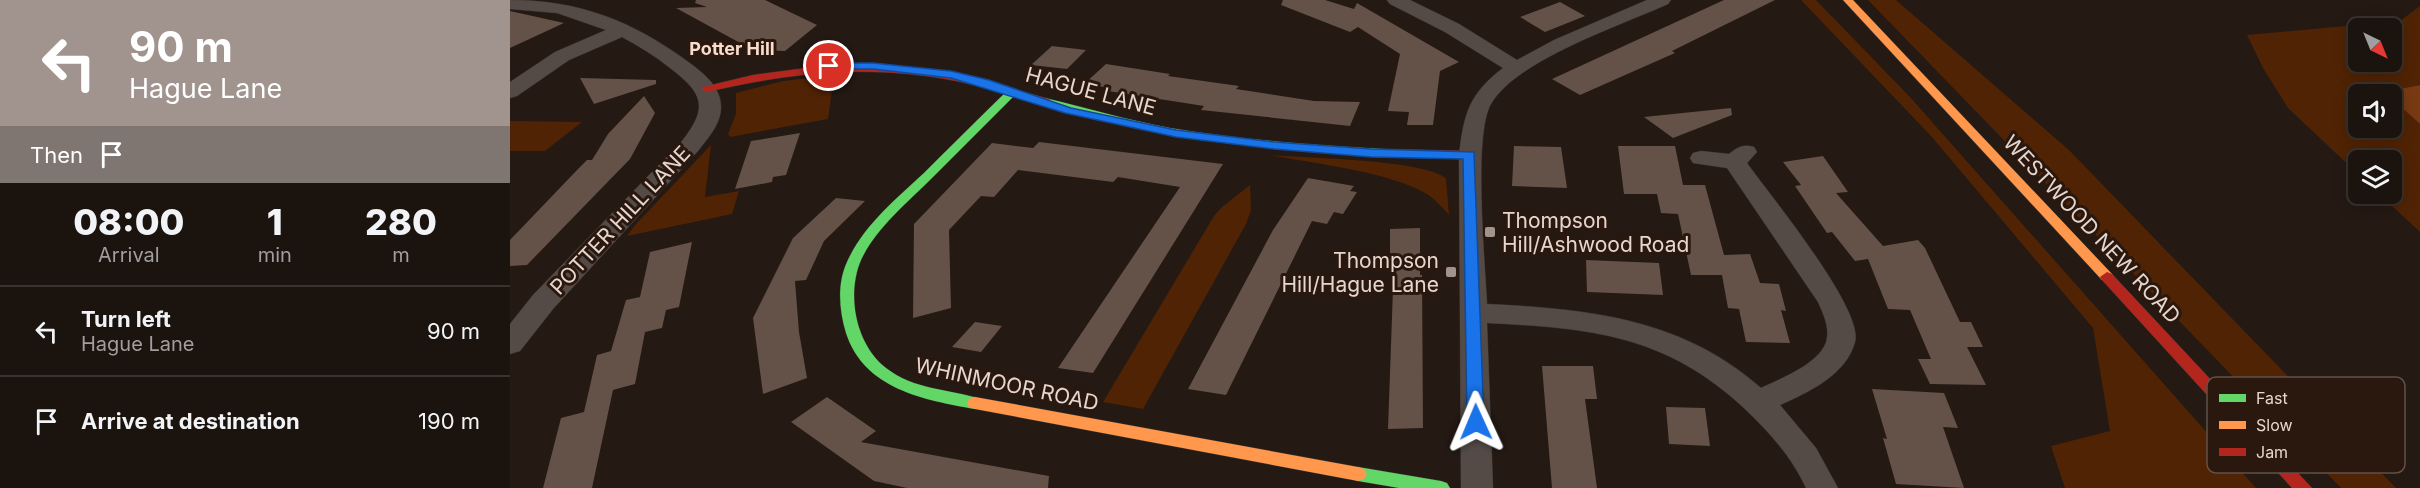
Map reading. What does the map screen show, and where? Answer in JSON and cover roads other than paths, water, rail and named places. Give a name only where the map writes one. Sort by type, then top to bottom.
[{"type":"main road","name":"WESTWOOD NEW ROAD","points":[[1848,0],[2207,385]]},
{"type":"main road","name":"HAGUE LANE","points":[[707,89],[778,71],[815,67],[864,66],[916,69],[951,74],[1069,110],[1176,133],[1274,145],[1371,153],[1470,155]]},
{"type":"main road","name":"WHINMOOR ROAD","points":[[1012,92],[886,217],[863,244],[854,263],[847,283],[847,305],[852,331],[864,358],[884,377],[917,390],[970,402],[1135,431],[1261,458],[1441,488]]},
{"type":"main road","name":"WESTWOOD NEW ROAD","points":[[2289,473],[2303,488]]},
{"type":"street","points":[[1396,0],[1452,28],[1517,68]]},
{"type":"street","points":[[1477,488],[1470,155],[1473,125],[1479,104],[1490,88],[1517,68],[1662,0]]},
{"type":"street","points":[[510,3],[542,2],[625,29],[666,54],[707,89]]},
{"type":"street","points":[[510,92],[562,57],[625,29]]},
{"type":"street","name":"POTTER HILL LANE","points":[[510,344],[543,302],[700,134],[710,111],[707,89]]},
{"type":"street","points":[[1701,158],[1740,157],[1835,309],[1841,327],[1841,341],[1836,353],[1826,364],[1786,389],[1759,402]]},
{"type":"street","points":[[1474,313],[1552,316],[1637,330],[1674,343],[1737,381],[1759,402],[1790,434],[1814,469],[1822,488]]},
{"type":"place","name":"Thompson Hill/Ashwood Road","points":[[1490,232]]},
{"type":"place","name":"Thompson Hill/Hague Lane","points":[[1451,272]]},
{"type":"district","name":"Potter Hill","points":[[732,48]]}]
